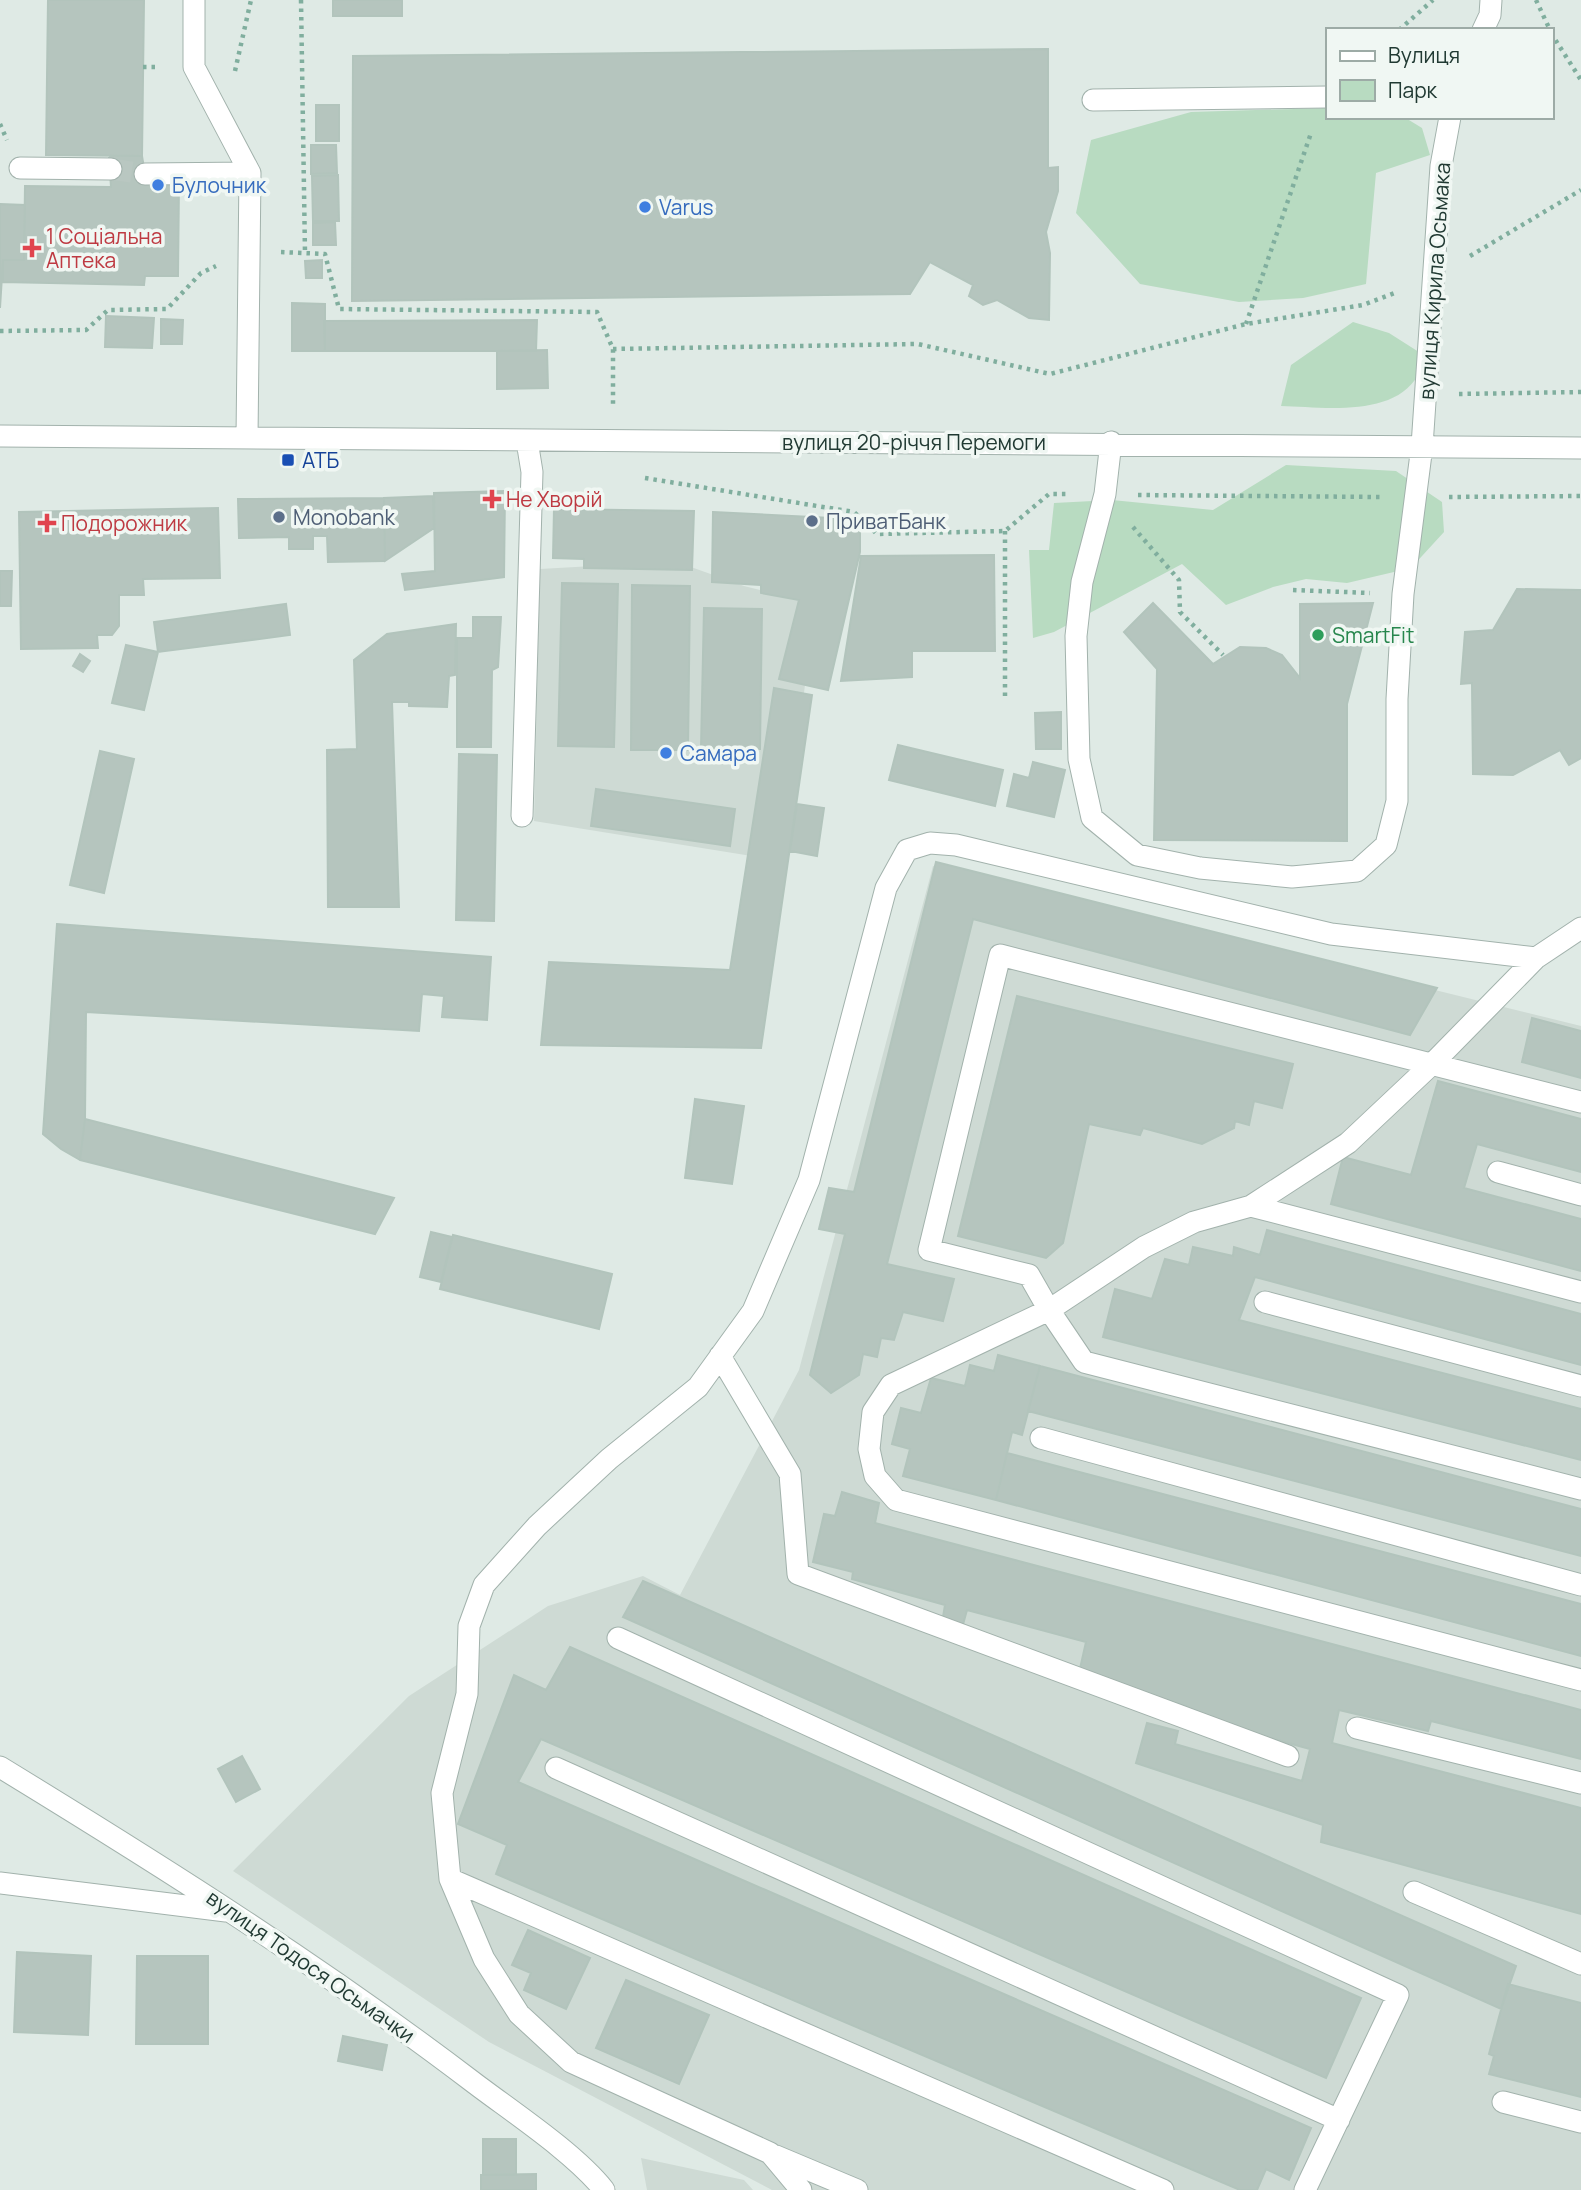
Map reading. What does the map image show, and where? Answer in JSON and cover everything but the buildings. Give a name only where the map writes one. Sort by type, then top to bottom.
[{"type":"street","points":[[194,0],[194,67],[250,173],[247,438]]},
{"type":"street","points":[[1484,28],[1490,15],[1491,0]]},
{"type":"street","points":[[1093,100],[1325,97]]},
{"type":"street","name":"вулиця Кирила Осьмака","points":[[1111,442],[1105,494],[1082,582],[1076,636],[1079,759],[1092,818],[1137,855],[1199,868],[1292,877],[1357,871],[1386,845],[1397,801],[1397,699],[1403,594],[1417,498],[1441,166],[1450,119]]},
{"type":"street","points":[[20,168],[111,169]]},
{"type":"street","points":[[145,174],[250,173]]},
{"type":"street","name":"вулиця 20-річчя Перемоги","points":[[0,436],[527,441],[1111,442],[1581,448]]},
{"type":"street","points":[[522,816],[532,472],[527,441]]},
{"type":"street","points":[[857,2190],[770,2154],[571,2062],[519,2014],[484,1959],[450,1879],[442,1793],[467,1694],[469,1626],[484,1585],[537,1526],[609,1459],[698,1387],[753,1311],[809,1180],[886,888],[907,850],[930,843],[956,845],[1331,934],[1536,958]]},
{"type":"street","points":[[1581,928],[1536,958],[1433,1063],[1348,1143],[1251,1206],[1194,1222],[1144,1247],[1049,1310],[891,1385],[873,1412],[869,1449],[875,1476],[896,1500],[1581,1681]]},
{"type":"street","points":[[1581,1102],[1000,955],[929,1250],[1029,1275],[1084,1362],[1581,1489]]},
{"type":"street","points":[[1498,1172],[1581,1195]]},
{"type":"street","points":[[1251,1206],[1581,1292]]},
{"type":"street","points":[[1265,1302],[1581,1386]]},
{"type":"street","points":[[720,1356],[790,1474],[798,1574],[1288,1756]]},
{"type":"street","points":[[1041,1438],[1581,1585]]},
{"type":"street","points":[[618,1638],[1398,1995],[1305,2190]]},
{"type":"street","points":[[1357,1728],[1581,1783]]},
{"type":"street","name":"вулиця Тодося Осьмачки","points":[[0,1767],[232,1911],[397,2024],[550,2141],[604,2190]]},
{"type":"street","points":[[556,1768],[1339,2120]]},
{"type":"street","points":[[450,1879],[1163,2190]]},
{"type":"street","points":[[0,1883],[232,1911]]},
{"type":"street","points":[[1414,1892],[1581,1964]]},
{"type":"street","points":[[1503,2102],[1581,2122]]},
{"type":"street","points":[[770,2154],[801,2190]]},
{"type":"path","points":[[224,124],[251,0]]},
{"type":"path","points":[[301,0],[304,253]]},
{"type":"path","points":[[1401,28],[1433,0]]},
{"type":"path","points":[[1536,0],[1550,28]]},
{"type":"path","points":[[1553,34],[1581,80]]},
{"type":"path","points":[[1247,324],[1325,97]]},
{"type":"path","points":[[613,349],[918,344],[1050,374],[1247,324],[1363,305],[1432,279],[1581,190]]},
{"type":"path","points":[[0,331],[86,330],[108,310],[167,309],[201,273],[251,251],[325,254],[339,309],[597,312],[613,349],[613,410]]},
{"type":"path","points":[[1425,394],[1581,392]]},
{"type":"path","points":[[639,477],[854,512],[877,534],[1005,531],[1049,494],[1417,498],[1581,496]]},
{"type":"path","points":[[1105,494],[1179,580],[1180,611],[1223,655]]},
{"type":"path","points":[[1005,531],[1005,696]]},
{"type":"path","points":[[1293,590],[1403,594]]},
{"type":"shaded area","name":"Самара","points":[[593,566],[691,567],[744,586],[799,600],[779,679],[805,685],[782,861],[534,821],[540,569]]},
{"type":"shaded area","points":[[933,866],[1581,1026],[1581,2190],[772,2190],[489,2042],[233,1871],[409,1696],[548,1606],[643,1576],[680,1595],[799,1370]]},
{"type":"shaded area","points":[[641,2158],[744,2180],[753,2190],[647,2190]]},
{"type":"green space","points":[[1326,108],[1326,119],[1407,119],[1422,128],[1430,155],[1376,173],[1366,284],[1303,298],[1239,302],[1140,284],[1076,213],[1091,140],[1191,112]]},
{"type":"green space","points":[[1353,322],[1389,333],[1422,354],[1419,373],[1407,389],[1375,404],[1356,407],[1281,406],[1291,365]]},
{"type":"green space","points":[[1286,465],[1396,471],[1442,502],[1444,532],[1411,568],[1347,583],[1306,579],[1273,587],[1226,605],[1182,564],[1054,632],[1033,638],[1029,550],[1049,550],[1054,503],[1112,500],[1213,510]]},
{"type":"tunnel","points":[[111,169],[145,174]]},
{"type":"place","name":"Булочник","points":[[158,185]]},
{"type":"place","name":"Varus","points":[[645,207]]},
{"type":"place","name":"1 Соціальна Аптека","points":[[32,248]]},
{"type":"place","name":"АТБ","points":[[288,460]]},
{"type":"place","name":"Не Хворій","points":[[492,499]]},
{"type":"place","name":"Monobank","points":[[279,517]]},
{"type":"place","name":"ПриватБанк","points":[[812,521]]},
{"type":"place","name":"Подорожник","points":[[47,523]]},
{"type":"place","name":"SmartFit","points":[[1318,635]]},
{"type":"place","name":"Самара","points":[[666,753]]}]
